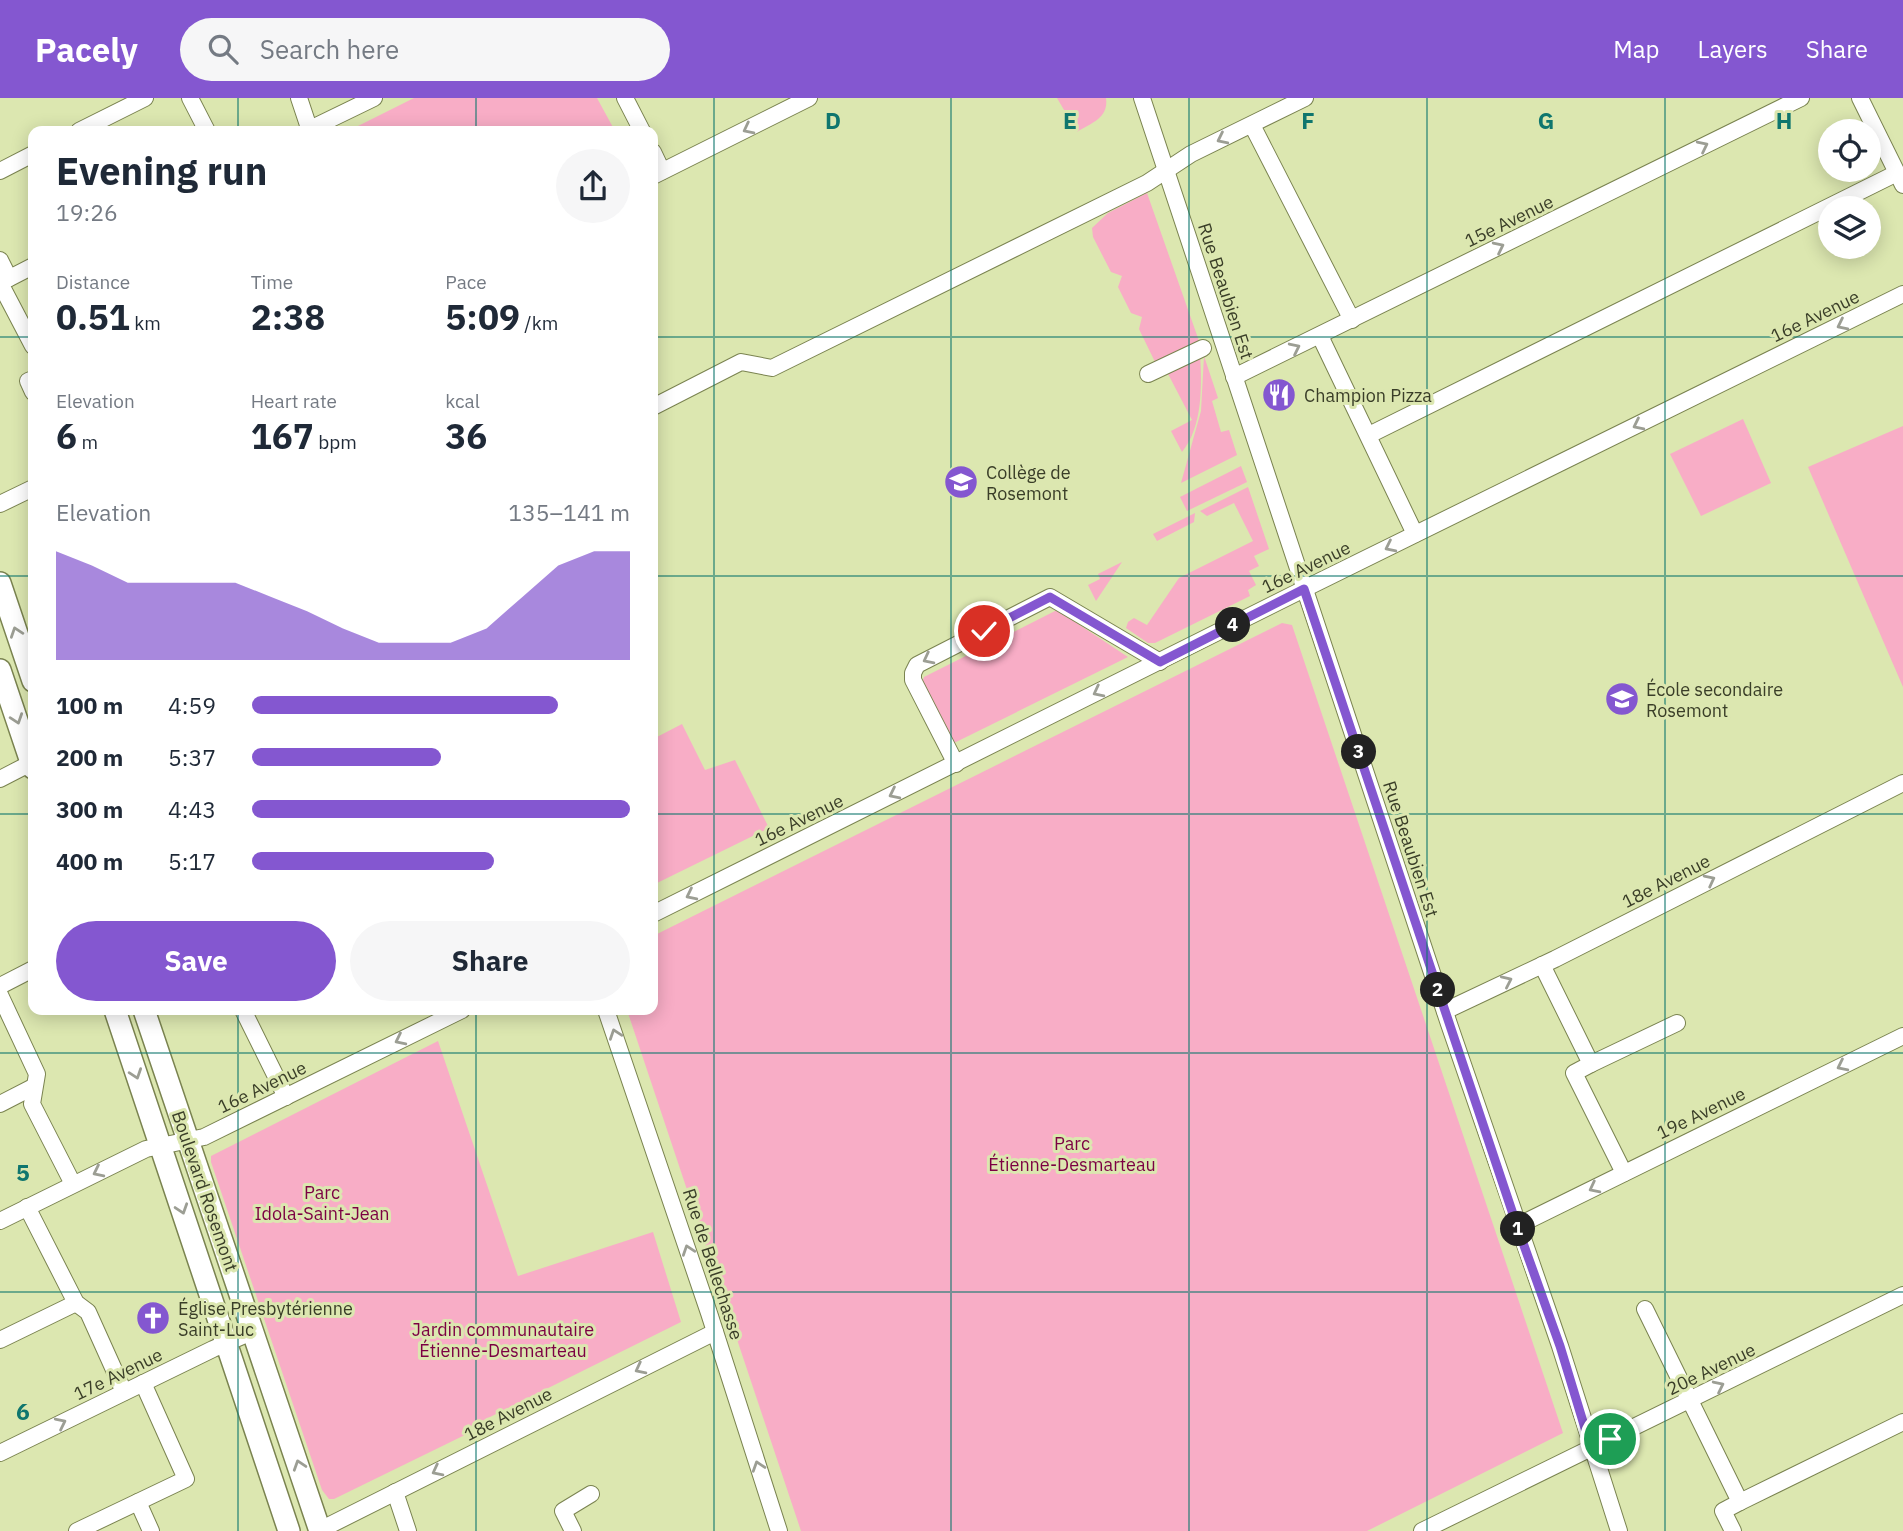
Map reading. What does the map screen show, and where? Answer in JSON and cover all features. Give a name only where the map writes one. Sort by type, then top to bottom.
[{"type":"main road","points":[[0,583],[28,666]]},
{"type":"main road","points":[[0,670],[28,750]]},
{"type":"main road","name":"Boulevard Rosemont","points":[[117,1015],[289,1531]]},
{"type":"main road","name":"Boulevard Rosemont","points":[[146,1015],[319,1531]]},
{"type":"street","points":[[89,126],[145,98]]},
{"type":"street","points":[[190,98],[204,126]]},
{"type":"street","points":[[299,98],[307,126]]},
{"type":"street","points":[[318,126],[374,98]]},
{"type":"street","points":[[625,98],[639,126]]},
{"type":"street","points":[[658,174],[809,98]]},
{"type":"street","name":"Rue Beaubien Est","points":[[1142,98],[1517,1226],[1560,1346],[1619,1531]]},
{"type":"street","points":[[658,404],[741,362],[772,368],[1147,183],[1191,154],[1252,125],[1276,104],[1305,98]]},
{"type":"street","name":"15e Avenue","points":[[1234,377],[1801,98]]},
{"type":"street","points":[[1369,435],[1900,179],[1860,98]]},
{"type":"street","points":[[1252,125],[1352,320]]},
{"type":"street","points":[[0,171],[28,157]]},
{"type":"street","points":[[0,260],[3,281],[28,335]]},
{"type":"street","points":[[3,281],[28,268]]},
{"type":"street","name":"16e Avenue","points":[[658,912],[1903,294]]},
{"type":"street","points":[[1320,336],[1415,534]]},
{"type":"street","points":[[1148,374],[1203,348]]},
{"type":"street","points":[[0,504],[28,490]]},
{"type":"street","points":[[956,764],[913,680],[917,665],[1050,597],[1160,662]]},
{"type":"street","points":[[0,779],[28,766]]},
{"type":"street","name":"18e Avenue","points":[[1445,1011],[1903,783]]},
{"type":"street","points":[[1542,965],[1591,1064]]},
{"type":"street","points":[[0,986],[28,972]]},
{"type":"street","points":[[0,995],[37,1074],[32,1104],[73,1184]]},
{"type":"street","points":[[245,1015],[286,1097]]},
{"type":"street","name":"16e Avenue","points":[[0,1221],[146,1149],[204,1137],[451,1015]]},
{"type":"street","name":"Rue de Bellechasse","points":[[608,1015],[779,1531]]},
{"type":"street","points":[[1624,1172],[1574,1073],[1677,1023]]},
{"type":"street","name":"19e Avenue","points":[[1517,1226],[1903,1036]]},
{"type":"street","points":[[0,1104],[33,1087]]},
{"type":"street","points":[[27,1207],[76,1303],[88,1312],[124,1392]]},
{"type":"street","name":"20e Avenue","points":[[1422,1531],[1903,1295]]},
{"type":"street","points":[[0,1340],[76,1303]]},
{"type":"street","points":[[1646,1309],[1740,1502]]},
{"type":"street","name":"17e Avenue","points":[[0,1453],[254,1331]]},
{"type":"street","name":"18e Avenue","points":[[319,1531],[715,1332]]},
{"type":"street","points":[[77,1531],[186,1479],[143,1383]]},
{"type":"street","points":[[1733,1531],[1723,1511],[1903,1422]]},
{"type":"street","points":[[395,1492],[408,1531]]},
{"type":"street","points":[[573,1531],[563,1511],[591,1494]]},
{"type":"street","points":[[138,1502],[151,1531]]},
{"type":"green space","points":[[414,98],[597,98],[612,126],[358,126]]},
{"type":"green space","points":[[1057,98],[1106,98],[1106,105],[1098,119],[1077,132]]},
{"type":"green space","points":[[1147,193],[1199,341],[1156,364],[1139,329],[1142,317],[1131,313],[1118,287],[1122,276],[1111,272],[1093,237],[1092,228],[1108,213]]},
{"type":"green space","points":[[1200,354],[1200,405],[1194,430],[1182,452],[1171,431],[1192,420],[1166,370]]},
{"type":"green space","points":[[1204,356],[1218,398],[1212,401],[1221,432],[1229,430],[1237,455],[1181,483],[1201,411]]},
{"type":"green space","points":[[1743,419],[1771,483],[1701,516],[1670,454]]},
{"type":"green space","points":[[1903,426],[1903,687],[1808,467]]},
{"type":"green space","points":[[1241,466],[1247,482],[1187,511],[1180,497]]},
{"type":"green space","points":[[1248,487],[1269,549],[1254,556],[1259,566],[1249,571],[1256,585],[1248,590],[1250,596],[1155,643],[1148,643],[1126,628],[1128,622],[1134,618],[1147,625],[1179,578],[1253,541],[1234,503],[1207,516],[1200,511]]},
{"type":"green space","points":[[1195,513],[1194,522],[1157,541],[1153,534]]},
{"type":"green space","points":[[1122,562],[1096,601],[1088,585],[1100,579],[1098,574]]},
{"type":"green space","points":[[1057,610],[1128,657],[952,744],[921,686],[924,677]]},
{"type":"green space","name":"Parc Étienne-Desmarteau","points":[[1282,623],[1292,625],[1563,1433],[1367,1531],[801,1531],[629,1015],[658,1015],[658,934]]},
{"type":"green space","points":[[682,724],[705,770],[735,760],[769,828],[658,883],[658,736]]},
{"type":"green space","name":"Parc Idola-Saint-Jean","points":[[438,1041],[518,1276],[653,1232],[681,1322],[470,1427],[471,1432],[334,1499],[329,1499],[322,1490],[211,1156]]},
{"type":"place","name":"Champion Pizza","points":[[1279,395]]},
{"type":"place","name":"Collège de Rosemont","points":[[961,482]]},
{"type":"place","name":"École secondaire Rosemont","points":[[1622,699]]},
{"type":"place","name":"Église Presbytérienne Saint-Luc","points":[[153,1318]]},
{"type":"route","points":[[984,631],[1050,597],[1160,662],[1304,589],[1517,1226],[1560,1346],[1591,1448],[1610,1439]]},
{"type":"park label","name":"Jardin communautaire Étienne-Desmarteau","points":[[503,1339]]}]
